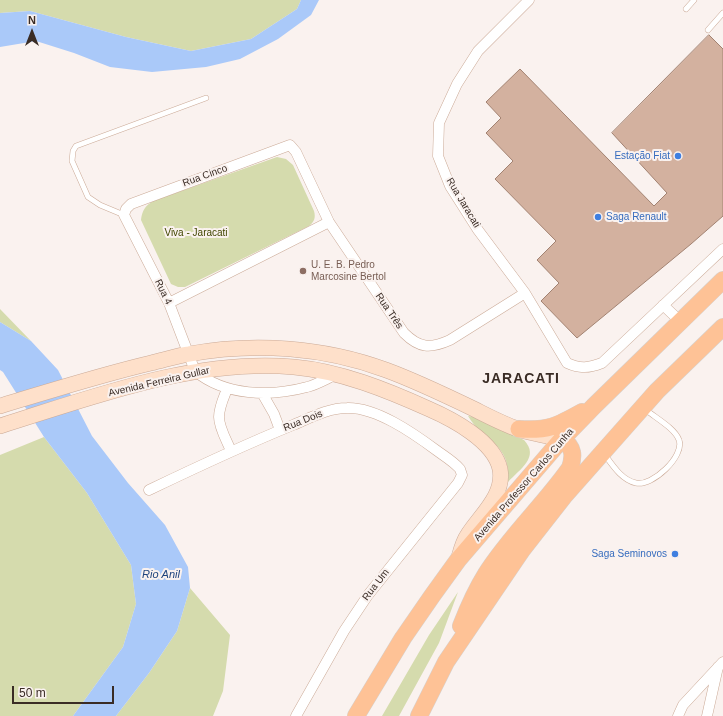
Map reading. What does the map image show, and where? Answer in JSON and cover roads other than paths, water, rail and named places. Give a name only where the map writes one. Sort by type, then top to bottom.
[{"type":"main road","name":"Avenida Professor Carlos Cunha","points":[[356,716],[403,638],[458,560],[562,439],[723,280]]},
{"type":"main road","points":[[446,662],[522,550],[565,495],[642,407],[723,327]]},
{"type":"main road","name":"Avenida Ferreira Gullar","points":[[0,406],[120,370],[188,354],[213,350],[272,348],[313,352],[357,361],[385,369],[419,383],[500,422],[519,429],[562,439]]},
{"type":"main road","name":"Avenida Ferreira Gullar","points":[[0,426],[127,387],[195,372],[229,368],[272,366],[294,367],[358,381],[410,400],[449,419],[486,445],[494,456],[500,469],[500,485],[497,494],[466,537],[458,560]]},
{"type":"main road","points":[[519,429],[542,430],[553,427],[594,406]]},
{"type":"main road","points":[[423,711],[446,662],[468,608],[486,574],[503,550],[570,468],[573,452],[571,447],[562,439]]},
{"type":"street","name":"Rua Jaracati","points":[[529,0],[478,51],[457,84],[440,123],[438,156],[450,186],[478,230],[524,293],[568,363],[575,367],[591,367],[602,363],[663,305]]},
{"type":"street","name":"Rua Cinco","points":[[124,215],[126,209],[131,204],[286,146],[292,147]]},
{"type":"street","name":"Rua Três","points":[[292,147],[329,222],[404,333],[412,341],[426,346],[433,346],[450,340],[524,293]]},
{"type":"street","name":"Rua 4","points":[[124,215],[169,303],[195,372]]},
{"type":"street","points":[[169,303],[329,222]]},
{"type":"street","points":[[681,322],[663,305],[723,249]]},
{"type":"street","points":[[195,372],[203,378],[227,388],[262,393],[287,391],[307,387],[335,375]]},
{"type":"street","points":[[227,388],[220,408],[219,416],[231,451]]},
{"type":"street","points":[[262,393],[274,414],[280,430]]},
{"type":"street","name":"Rua Dois","points":[[149,490],[231,451],[333,409],[354,408],[375,414],[414,434],[455,464]]},
{"type":"street","name":"Rua Um","points":[[296,716],[344,631],[368,595],[458,483],[462,472],[455,464]]},
{"type":"street","points":[[678,716],[683,705],[721,664]]},
{"type":"street","points":[[707,716],[721,664]]},
{"type":"lane","points":[[686,9],[694,0]]},
{"type":"lane","points":[[708,30],[723,13]]},
{"type":"lane","points":[[124,215],[100,205],[88,197],[72,161],[73,151],[76,146],[206,98]]},
{"type":"lane","points":[[603,452],[620,474],[628,480],[636,483],[646,483],[652,480],[673,460],[679,451],[679,439],[674,432],[642,407]]},
{"type":"water","points":[[301,0],[319,0],[311,15],[278,39],[240,59],[206,67],[152,72],[110,67],[74,53],[36,41],[0,47],[0,13],[30,11],[126,37],[191,51],[251,39],[297,9]]},
{"type":"water","name":"Rio Anil","points":[[0,322],[31,341],[58,370],[92,436],[128,483],[165,525],[188,567],[190,588],[177,631],[149,673],[116,716],[73,716],[123,647],[136,604],[131,565],[87,493],[44,437],[3,372],[0,370]]},
{"type":"place","name":"Estação Fiat","points":[[678,156]]},
{"type":"place","name":"Saga Renault","points":[[598,217]]},
{"type":"place","name":"U. E. B. Pedro Marcosine Bertol","points":[[303,271]]},
{"type":"place","name":"Saga Seminovos","points":[[675,554]]},
{"type":"district","name":"JARACATI","points":[[521,379]]},
{"type":"park label","name":"Viva - Jaracati","points":[[196,233]]}]
